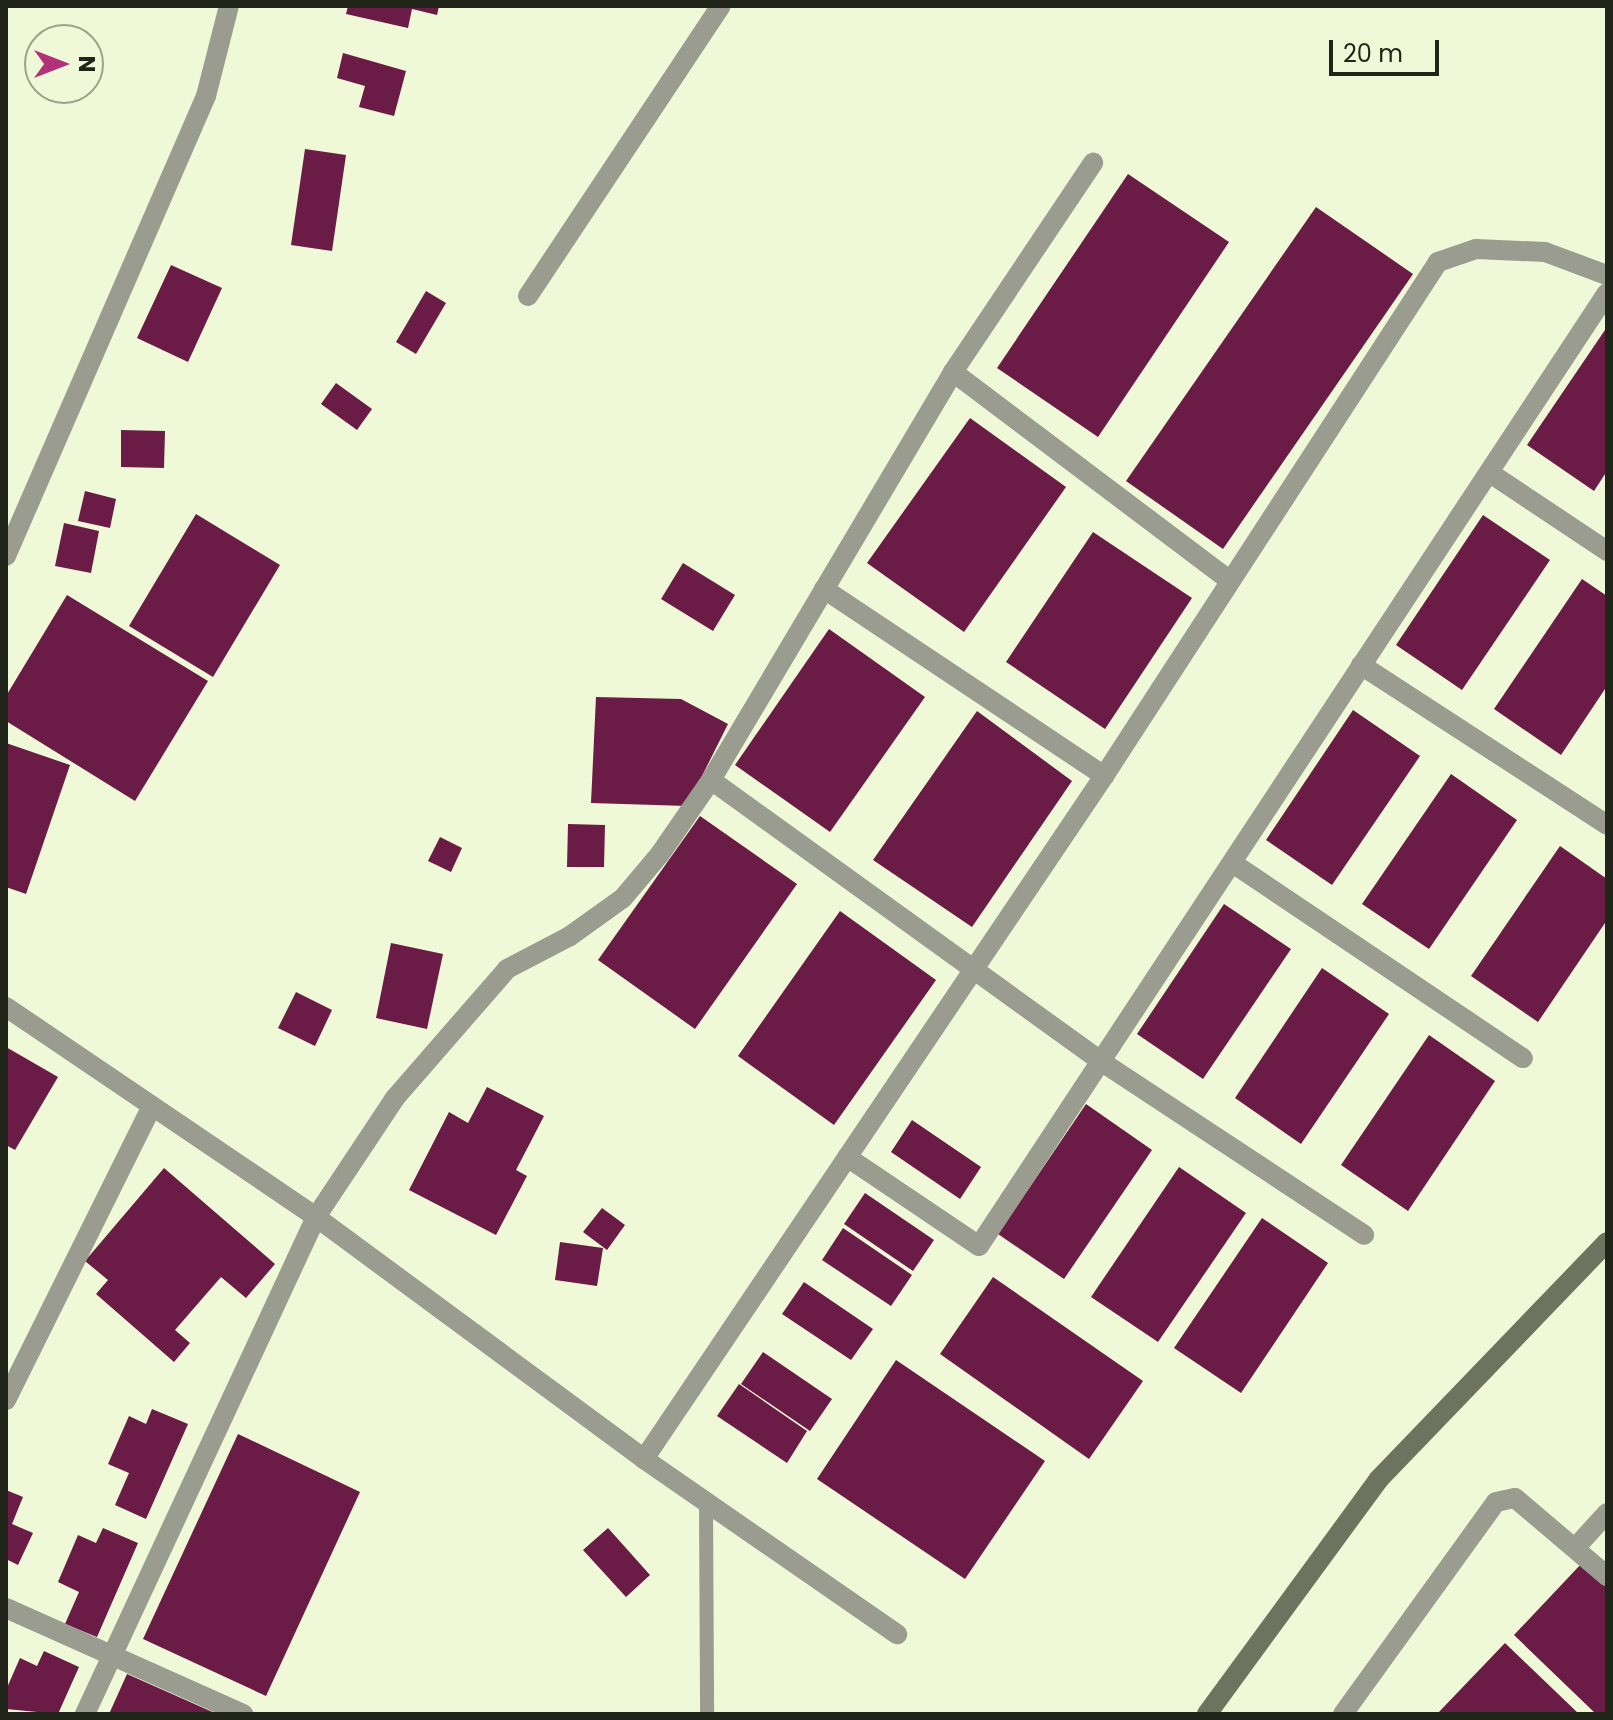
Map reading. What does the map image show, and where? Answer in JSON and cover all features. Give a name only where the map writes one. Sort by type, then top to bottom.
[{"type":"street","points":[[6,556],[206,96],[229,6]]},
{"type":"street","points":[[528,296],[721,6]]},
{"type":"street","points":[[85,1714],[316,1217],[395,1098],[507,969],[570,936],[623,898],[711,780],[953,372],[1093,163]]},
{"type":"street","points":[[644,1459],[971,969],[1104,776],[1438,262],[1476,249],[1545,252],[1607,275]]},
{"type":"street","points":[[847,1157],[979,1246],[1234,864],[1361,665],[1607,293]]},
{"type":"street","points":[[953,372],[1229,580]]},
{"type":"street","points":[[1490,473],[1607,551]]},
{"type":"street","points":[[824,589],[1104,776]]},
{"type":"street","points":[[1361,665],[1607,825]]},
{"type":"street","points":[[711,780],[1102,1062],[1364,1235]]},
{"type":"street","points":[[1234,864],[1523,1058]]},
{"type":"street","points":[[6,1007],[316,1217],[644,1459],[897,1634]]},
{"type":"street","points":[[6,1400],[152,1106]]},
{"type":"street","points":[[1207,1714],[1378,1480],[1607,1242]]},
{"type":"street","points":[[1343,1714],[1496,1502],[1515,1498],[1607,1576]]},
{"type":"street","points":[[1576,1547],[1607,1513]]},
{"type":"street","points":[[6,1608],[243,1714]]},
{"type":"lane","points":[[706,1503],[707,1714]]},
{"type":"building","points":[[348,6],[439,6],[437,15],[412,9],[408,28],[346,14]]},
{"type":"building","points":[[343,53],[406,71],[394,116],[359,107],[365,86],[337,78]]},
{"type":"building","points":[[305,149],[346,155],[332,251],[291,245]]},
{"type":"building","points":[[1128,174],[1229,242],[1098,437],[997,368]]},
{"type":"building","points":[[1316,207],[1413,274],[1223,549],[1126,481]]},
{"type":"building","points":[[171,265],[222,288],[188,362],[137,338]]},
{"type":"building","points":[[426,291],[446,303],[416,354],[396,342]]},
{"type":"building","points":[[1607,327],[1607,471],[1594,491],[1527,445]]},
{"type":"building","points":[[336,383],[372,409],[357,430],[321,404]]},
{"type":"building","points":[[970,418],[1066,487],[964,632],[867,563]]},
{"type":"building","points":[[121,430],[165,431],[164,468],[121,467]]},
{"type":"building","points":[[85,491],[116,499],[110,528],[78,521]]},
{"type":"building","points":[[196,514],[280,565],[213,677],[129,626]]},
{"type":"building","points":[[1483,515],[1550,560],[1462,690],[1396,645]]},
{"type":"building","points":[[64,523],[99,531],[91,573],[55,566]]},
{"type":"building","points":[[1093,532],[1192,598],[1105,729],[1006,662]]},
{"type":"building","points":[[683,563],[735,595],[713,631],[661,599]]},
{"type":"building","points":[[1582,579],[1607,596],[1607,686],[1561,755],[1494,709]]},
{"type":"building","points":[[67,595],[208,681],[135,801],[6,721],[6,696]]},
{"type":"building","points":[[829,629],[925,697],[830,832],[735,765]]},
{"type":"building","points":[[596,697],[681,699],[728,724],[687,806],[591,803]]},
{"type":"building","points":[[1353,710],[1420,756],[1332,885],[1266,840]]},
{"type":"building","points":[[977,711],[1072,781],[972,927],[873,860]]},
{"type":"building","points":[[6,743],[70,765],[26,894],[6,887]]},
{"type":"building","points":[[1451,774],[1517,820],[1429,949],[1362,904]]},
{"type":"building","points":[[700,816],[797,884],[695,1029],[598,960]]},
{"type":"building","points":[[568,824],[605,825],[604,867],[567,867]]},
{"type":"building","points":[[440,837],[462,848],[451,872],[428,861]]},
{"type":"building","points":[[1560,846],[1607,879],[1607,920],[1538,1022],[1471,976]]},
{"type":"building","points":[[1224,904],[1291,949],[1203,1079],[1137,1034]]},
{"type":"building","points":[[840,911],[936,980],[834,1125],[738,1056]]},
{"type":"building","points":[[391,943],[443,954],[427,1029],[376,1018]]},
{"type":"building","points":[[1322,968],[1389,1014],[1301,1144],[1235,1098]]},
{"type":"building","points":[[296,992],[332,1010],[315,1046],[278,1028]]},
{"type":"building","points":[[1429,1035],[1495,1081],[1408,1211],[1341,1165]]},
{"type":"building","points":[[6,1047],[58,1077],[15,1150],[6,1145]]},
{"type":"building","points":[[487,1087],[544,1116],[516,1170],[527,1176],[496,1235],[409,1190],[449,1112],[468,1123]]},
{"type":"building","points":[[1086,1104],[1152,1150],[1064,1279],[998,1234]]},
{"type":"building","points":[[912,1120],[981,1167],[960,1199],[891,1152]]},
{"type":"building","points":[[1179,1167],[1246,1213],[1158,1342],[1091,1297]]},
{"type":"building","points":[[164,1168],[275,1264],[246,1298],[221,1277],[175,1330],[190,1343],[174,1362],[96,1294],[108,1280],[85,1261]]},
{"type":"building","points":[[865,1193],[934,1240],[913,1271],[844,1224]]},
{"type":"building","points":[[602,1208],[625,1225],[607,1250],[583,1232]]},
{"type":"building","points":[[1262,1218],[1328,1263],[1241,1393],[1174,1348]]},
{"type":"building","points":[[843,1228],[912,1275],[891,1306],[822,1260]]},
{"type":"building","points":[[560,1242],[603,1248],[597,1286],[555,1280]]},
{"type":"building","points":[[993,1277],[1143,1381],[1089,1459],[940,1354]]},
{"type":"building","points":[[804,1282],[873,1329],[851,1360],[782,1314]]},
{"type":"building","points":[[763,1352],[832,1399],[810,1431],[741,1384]]},
{"type":"building","points":[[896,1360],[1045,1461],[965,1579],[817,1479]]},
{"type":"building","points":[[739,1384],[807,1431],[787,1463],[717,1416]]},
{"type":"building","points":[[152,1409],[188,1424],[146,1519],[115,1505],[129,1473],[108,1464],[129,1416],[146,1424]]},
{"type":"building","points":[[238,1434],[360,1492],[266,1696],[143,1639]]},
{"type":"building","points":[[6,1490],[23,1497],[12,1524],[33,1533],[18,1565],[6,1559]]},
{"type":"building","points":[[103,1528],[138,1543],[97,1637],[65,1624],[79,1592],[58,1582],[78,1535],[96,1543]]},
{"type":"building","points":[[608,1528],[650,1575],[626,1597],[583,1550]]},
{"type":"building","points":[[1582,1563],[1607,1587],[1607,1714],[1596,1714],[1514,1635]]},
{"type":"building","points":[[1505,1643],[1579,1714],[1437,1714]]},
{"type":"building","points":[[44,1651],[79,1667],[58,1714],[6,1709],[6,1690],[20,1658],[37,1666]]},
{"type":"building","points":[[127,1674],[217,1714],[109,1714]]}]
